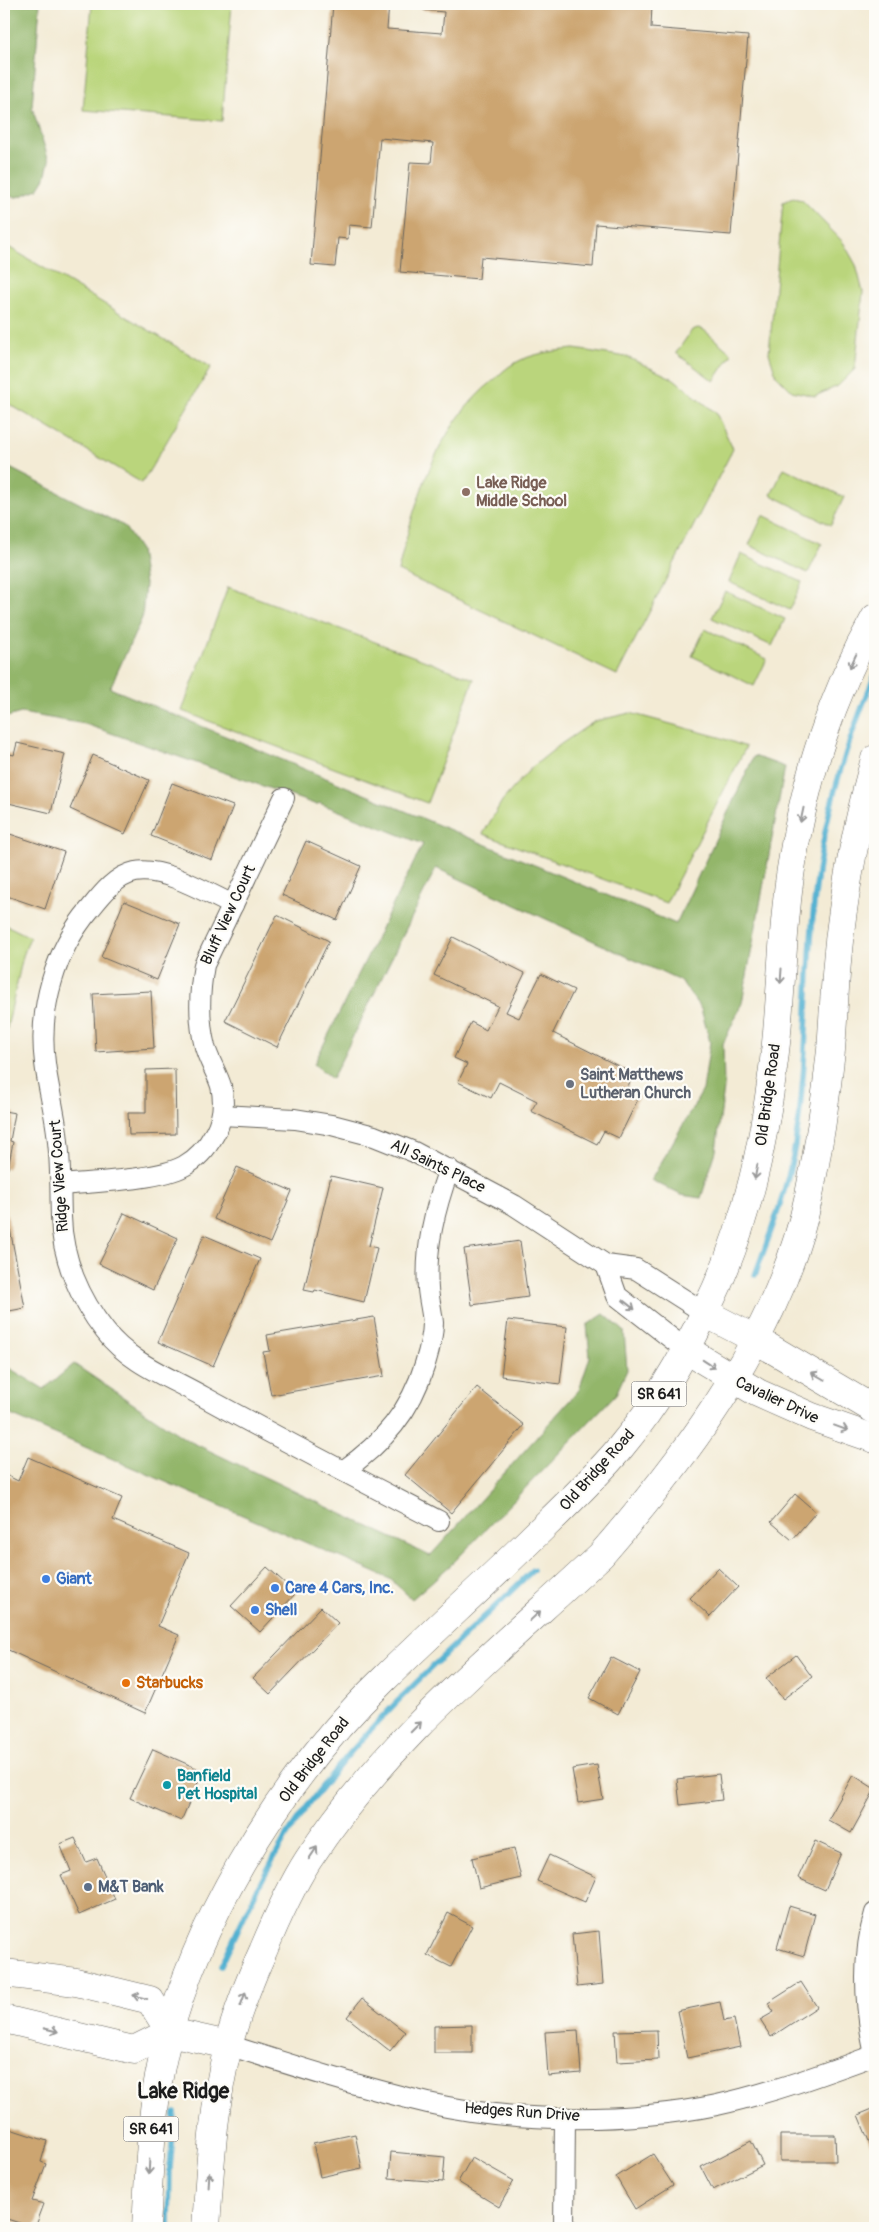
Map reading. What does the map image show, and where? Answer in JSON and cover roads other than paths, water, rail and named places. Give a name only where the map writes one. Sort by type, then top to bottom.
[{"type":"main road","name":"Old Bridge Road","points":[[146,2228],[151,2130],[159,2078],[170,2032],[187,1977],[199,1948],[254,1841],[286,1793],[316,1754],[383,1679],[584,1489],[621,1446],[648,1410],[705,1313],[721,1280],[754,1181],[765,1119],[776,1041],[785,914],[792,865],[804,806],[823,738],[842,687],[875,618]]},
{"type":"main road","points":[[206,2228],[216,2104],[228,2045],[253,1974],[278,1917],[307,1862],[373,1773],[414,1728],[600,1555],[672,1468],[719,1403],[772,1305],[792,1252],[808,1198],[820,1136],[830,1052],[839,934],[849,868],[875,759]]},
{"type":"main road","points":[[705,1313],[754,1339],[875,1410]]},
{"type":"main road","name":"Cavalier Drive","points":[[685,1348],[733,1379],[806,1415],[875,1439]]},
{"type":"main road","points":[[4,1973],[76,1982],[150,2000],[170,2032],[134,2050],[4,2019]]},
{"type":"main road","name":"Hedges Run Drive","points":[[170,2032],[228,2045]]},
{"type":"street","name":"Bluff View Court","points":[[61,1185],[166,1173],[184,1166],[200,1154],[212,1139],[222,1115],[223,1101],[221,1085],[205,1048],[199,1017],[199,991],[204,965],[284,798]]},
{"type":"street","name":"Ridge View Court","points":[[233,905],[162,873],[148,870],[133,872],[119,878],[102,894],[73,932],[56,966],[49,990],[44,1026],[45,1063],[58,1141],[61,1185],[60,1219],[65,1249],[73,1277],[89,1310],[107,1334],[128,1355],[439,1521]]},
{"type":"street","name":"All Saints Place","points":[[222,1115],[295,1119],[332,1125],[390,1142],[449,1169],[514,1205],[606,1264],[636,1269],[705,1313]]},
{"type":"street","points":[[343,1471],[367,1454],[391,1430],[408,1406],[420,1380],[429,1352],[433,1323],[428,1290],[431,1228],[449,1169]]},
{"type":"street","points":[[606,1264],[617,1296],[685,1348]]},
{"type":"street","points":[[875,1913],[868,1948],[866,1985],[867,2021],[875,2055]]},
{"type":"street","name":"Hedges Run Drive","points":[[228,2045],[342,2080],[429,2103],[489,2112],[565,2117],[658,2114],[715,2105],[806,2081],[875,2055]]},
{"type":"street","points":[[564,2228],[565,2117]]},
{"type":"waterway","points":[[755,1275],[783,1195],[795,1145],[805,1055],[811,934],[823,845],[844,758],[875,675]]},
{"type":"waterway","points":[[221,1966],[278,1851],[326,1781],[411,1687],[533,1570]]},
{"type":"waterway","points":[[169,2228],[170,2168],[175,2113]]},
{"type":"place","name":"Lake Ridge Middle School","points":[[466,492]]},
{"type":"place","name":"Saint Matthews Lutheran Church","points":[[570,1084]]},
{"type":"place","name":"Giant","points":[[46,1579]]},
{"type":"place","name":"Care 4 Cars, Inc.","points":[[275,1588]]},
{"type":"place","name":"Shell","points":[[255,1610]]},
{"type":"place","name":"Starbucks","points":[[126,1683]]},
{"type":"place","name":"Banfield Pet Hospital","points":[[167,1785]]},
{"type":"place","name":"M&T Bank","points":[[88,1887]]},
{"type":"district","name":"Lake Ridge","points":[[183,2091]]}]
